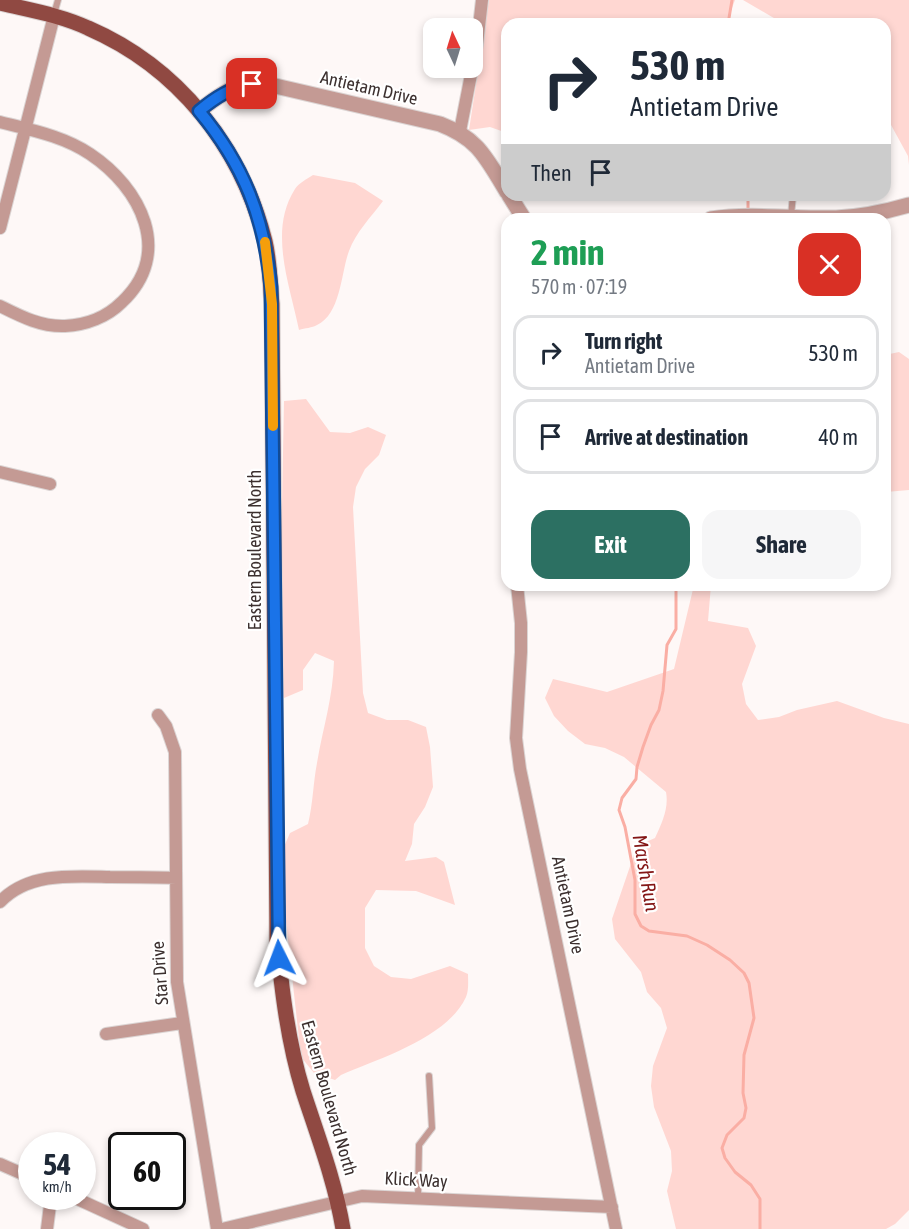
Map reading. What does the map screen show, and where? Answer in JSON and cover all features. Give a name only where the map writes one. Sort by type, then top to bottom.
[{"type":"main road","name":"Eastern Boulevard North","points":[[0,3],[54,16],[96,32],[149,62],[181,89],[221,138],[241,173],[256,208],[269,270],[273,328],[277,941],[290,1039],[303,1090],[338,1201],[343,1229]]},
{"type":"street","points":[[460,132],[477,44],[482,0]]},
{"type":"street","points":[[0,228],[54,16]]},
{"type":"street","name":"Antietam Drive","points":[[199,111],[221,93],[235,87],[252,84],[271,85],[440,124],[460,132],[477,146],[501,182]]},
{"type":"street","points":[[0,122],[70,143],[89,153],[107,167],[125,185],[137,203],[145,221],[149,241],[147,260],[141,277],[131,294],[117,307],[99,318],[82,324],[64,326],[46,324],[26,319],[0,306]]},
{"type":"street","points":[[873,213],[909,205]]},
{"type":"street","points":[[0,472],[50,484]]},
{"type":"street","name":"Antietam Drive","points":[[517,591],[521,643],[516,738],[520,769],[616,1229]]},
{"type":"street","name":"Star Drive","points":[[158,715],[166,726],[175,752],[175,964],[182,1023],[217,1229]]},
{"type":"street","points":[[0,902],[20,888],[39,880],[62,876],[176,878]]},
{"type":"street","points":[[106,1034],[182,1023]]},
{"type":"street","points":[[0,1164],[18,1172]]},
{"type":"street","name":"Klick Way","points":[[222,1229],[338,1201],[375,1196],[612,1207]]},
{"type":"street","points":[[96,1207],[142,1229]]},
{"type":"street","points":[[47,1229],[49,1210]]},
{"type":"lane","points":[[54,16],[58,0]]},
{"type":"lane","points":[[418,1198],[419,1145],[429,1134],[433,1120],[429,1076]]},
{"type":"shaded area","points":[[489,0],[735,0],[728,18],[501,18],[501,131],[490,127],[469,130],[477,78],[483,78],[483,39]]},
{"type":"shaded area","points":[[743,0],[909,0],[909,165],[908,156],[891,125],[891,18],[774,18]]},
{"type":"shaded area","points":[[313,175],[355,183],[383,201],[352,244],[336,302],[331,312],[317,325],[299,330],[284,258],[283,222],[287,205],[295,189]]},
{"type":"shaded area","points":[[899,352],[909,359],[909,490],[891,492],[891,354]]},
{"type":"shaded area","points":[[306,399],[330,432],[350,433],[368,427],[386,435],[379,455],[365,469],[356,487],[353,507],[363,693],[368,713],[387,720],[408,720],[426,727],[433,787],[425,807],[414,824],[412,844],[405,861],[436,857],[444,862],[455,905],[416,891],[376,890],[365,908],[365,948],[374,966],[391,977],[411,979],[450,966],[468,974],[466,997],[457,1011],[444,1024],[411,1045],[341,1075],[335,1080],[314,1073],[301,1057],[279,858],[290,833],[308,824],[330,700],[334,661],[315,653],[303,670],[303,690],[284,698],[275,679],[279,663],[284,401]]},
{"type":"shaded area","points":[[693,591],[710,591],[708,621],[748,628],[756,646],[742,684],[746,704],[758,720],[779,717],[797,710],[837,701],[884,718],[909,724],[909,1210],[895,1224],[886,1229],[676,1229],[667,1191],[672,1171],[671,1151],[654,1107],[651,1086],[653,1066],[667,1028],[661,1008],[647,992],[641,972],[615,939],[612,919],[637,846],[655,838],[660,827],[666,810],[666,792],[624,757],[605,748],[585,744],[568,731],[554,716],[545,698],[553,679],[607,692],[674,669]]},
{"type":"waterway","name":"Marsh Run","points":[[729,18],[732,0]]},
{"type":"waterway","name":"Marsh Run","points":[[748,201],[748,211]]},
{"type":"waterway","name":"Marsh Run","points":[[676,591],[676,629],[667,645],[659,710],[643,747],[636,779],[622,798],[619,810],[625,827],[635,880],[635,914],[641,926],[649,931],[687,936],[707,945],[730,960],[744,973],[749,983],[754,1018],[744,1055],[743,1093],[746,1108],[744,1118],[727,1135],[722,1148],[725,1158],[735,1172],[751,1185],[760,1199],[760,1229]]},
{"type":"slow traffic","points":[[265,242],[272,304],[273,426]]},
{"type":"route","points":[[252,84],[235,87],[221,93],[199,111],[221,138],[241,173],[256,208],[265,243],[271,287],[279,958]]}]
